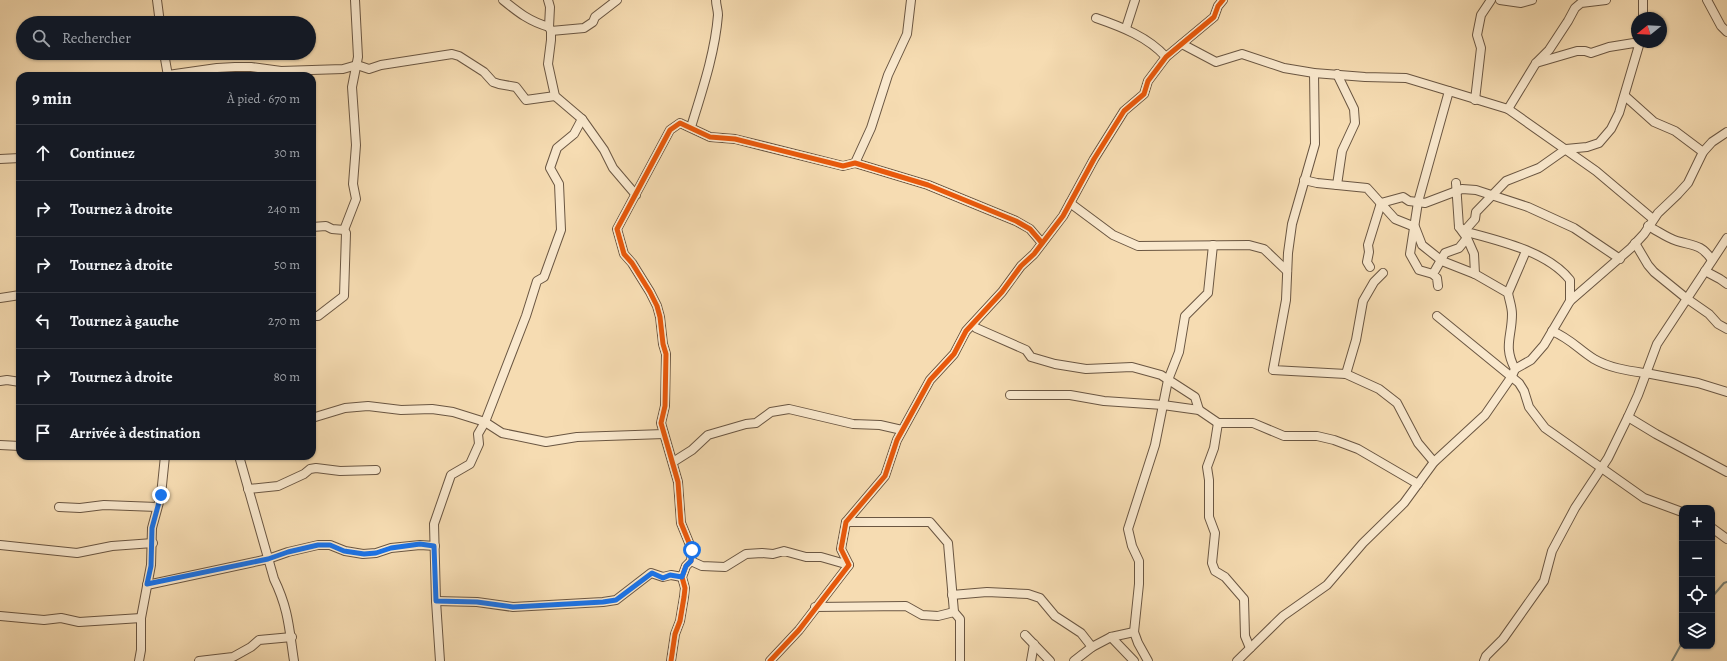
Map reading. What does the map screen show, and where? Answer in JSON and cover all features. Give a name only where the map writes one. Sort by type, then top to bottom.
[{"type":"street","points":[[157,0],[159,16]]},
{"type":"street","points":[[316,316],[344,296],[346,233],[344,230],[356,199],[353,184],[356,145],[352,87],[357,65],[358,31],[356,0]]},
{"type":"street","points":[[503,0],[526,18],[536,24],[550,29],[584,28],[593,22],[595,17],[617,0]]},
{"type":"street","points":[[548,0],[550,6],[548,64],[555,96],[582,119],[604,150],[613,168],[636,195]]},
{"type":"street","points":[[691,127],[706,79],[714,44],[718,14],[716,0]]},
{"type":"street","points":[[855,163],[871,128],[888,75],[907,34],[911,0]]},
{"type":"street","points":[[1126,28],[1134,0]]},
{"type":"street","points":[[849,565],[841,549],[846,522],[885,476],[897,440],[930,380],[954,354],[966,331],[1002,292],[1021,266],[1034,254],[1063,216],[1094,159],[1124,111],[1144,94],[1148,81],[1166,57],[1214,17],[1218,6],[1223,0]]},
{"type":"street","points":[[1475,100],[1481,48],[1477,35],[1482,15],[1491,0],[1521,3],[1532,0]]},
{"type":"street","points":[[1570,0],[1579,4],[1606,0]]},
{"type":"street","points":[[1643,0],[1643,12]]},
{"type":"street","points":[[1707,0],[1721,26],[1727,32]]},
{"type":"street","points":[[1508,109],[1536,63],[1549,50],[1579,4]]},
{"type":"street","points":[[1096,18],[1126,28],[1158,48],[1166,57]]},
{"type":"street","points":[[1475,274],[1474,254],[1467,235],[1467,228],[1475,219],[1476,212],[1506,181],[1539,168],[1566,149],[1587,147],[1599,143],[1611,129],[1619,113],[1640,42],[1609,47],[1591,53],[1577,51],[1536,63]]},
{"type":"street","points":[[1182,44],[1216,62],[1242,54],[1284,68],[1314,73],[1406,78],[1508,109],[1596,171],[1651,223],[1670,238],[1697,246],[1704,250],[1712,260]]},
{"type":"street","points":[[192,72],[217,68],[251,67],[281,71],[343,68],[357,65],[369,69],[382,65],[452,54],[484,72],[493,82],[516,87],[526,100],[555,96]]},
{"type":"street","points":[[165,60],[167,72]]},
{"type":"street","points":[[1314,73],[1315,144],[1292,224],[1288,253],[1286,300],[1273,370],[1346,374],[1379,389],[1397,403],[1418,443],[1434,462]]},
{"type":"street","points":[[1337,74],[1354,109],[1355,123],[1342,151],[1337,185]]},
{"type":"street","points":[[1438,286],[1437,278],[1433,274],[1418,270],[1410,254],[1418,202],[1449,91]]},
{"type":"street","points":[[1624,96],[1654,122],[1675,131],[1703,152]]},
{"type":"street","points":[[440,661],[436,601],[434,524],[452,475],[470,464],[478,444],[478,434],[485,422],[538,281],[544,277],[561,230],[559,184],[550,168],[557,148],[574,134],[582,119]]},
{"type":"street","points":[[671,661],[675,634],[680,621],[684,597],[685,588],[682,577],[686,566],[691,561],[692,550],[680,518],[678,482],[661,423],[665,406],[666,354],[663,344],[660,317],[657,306],[650,292],[624,254],[617,229],[670,130],[680,123],[710,136],[735,139],[843,166],[855,163],[928,185],[1016,221],[1030,228],[1042,242]]},
{"type":"street","points":[[1237,661],[1283,616],[1327,585],[1363,543],[1404,503],[1434,462],[1485,415],[1513,373],[1530,360],[1544,345],[1570,301],[1620,259],[1635,243],[1658,213],[1688,183],[1703,152],[1712,142],[1727,132]]},
{"type":"street","points":[[0,159],[16,158]]},
{"type":"street","points":[[1304,180],[1316,183],[1367,188],[1395,219],[1415,227],[1422,245],[1442,261],[1475,274],[1508,293]]},
{"type":"street","points":[[1456,183],[1459,227],[1467,235],[1541,256],[1564,272],[1570,280],[1570,301]]},
{"type":"street","points":[[1381,203],[1403,197],[1409,201],[1425,202],[1462,189],[1476,190],[1528,207],[1574,228],[1620,259]]},
{"type":"street","points":[[1070,203],[1113,235],[1138,246],[1249,245],[1264,249],[1288,271]]},
{"type":"street","points":[[1370,267],[1367,262],[1370,252],[1368,245],[1381,203]]},
{"type":"street","points":[[316,227],[326,226],[332,229],[344,230]]},
{"type":"street","points":[[1433,274],[1442,261],[1445,253],[1459,248],[1467,235]]},
{"type":"street","points":[[1484,661],[1486,656],[1503,639],[1544,581],[1552,551],[1575,508],[1608,458],[1638,395],[1657,344],[1727,238]]},
{"type":"street","points":[[1635,243],[1648,265],[1686,298],[1709,314],[1718,324],[1727,329]]},
{"type":"street","points":[[1148,661],[1134,632],[1139,584],[1138,561],[1132,546],[1128,529],[1143,480],[1149,466],[1168,380],[1179,352],[1185,316],[1208,293],[1213,245]]},
{"type":"street","points":[[1513,373],[1507,344],[1512,314],[1508,293],[1526,251]]},
{"type":"street","points":[[1705,271],[1727,284]]},
{"type":"street","points":[[1346,374],[1356,340],[1363,301],[1374,282],[1383,273]]},
{"type":"street","points":[[0,298],[16,296]]},
{"type":"street","points":[[1437,316],[1513,373],[1520,382],[1529,407],[1545,428],[1644,498],[1679,511]]},
{"type":"street","points":[[973,325],[976,328],[1026,350],[1031,357],[1055,364],[1086,369],[1132,367],[1161,375],[1195,397],[1199,410]]},
{"type":"street","points":[[1552,332],[1566,337],[1595,359],[1620,369],[1726,389]]},
{"type":"street","points":[[0,381],[16,381]]},
{"type":"street","points":[[1010,395],[1070,395],[1104,401],[1163,405],[1199,410],[1218,423],[1253,423],[1284,436],[1317,436],[1334,440],[1358,449],[1418,484]]},
{"type":"street","points":[[316,417],[346,408],[368,406],[401,410],[432,409],[453,412],[485,422],[502,433],[546,442],[577,437],[664,434]]},
{"type":"street","points":[[673,462],[692,450],[708,435],[746,424],[756,423],[771,412],[789,409],[853,424],[880,425],[902,430]]},
{"type":"street","points":[[1628,417],[1656,434],[1727,472]]},
{"type":"street","points":[[1218,423],[1214,448],[1207,468],[1209,480],[1208,517],[1215,533],[1212,563],[1215,571],[1225,577],[1244,599],[1245,636],[1250,648]]},
{"type":"street","points":[[0,444],[16,446]]},
{"type":"street","points":[[139,661],[141,650],[141,618],[151,566],[153,543],[152,528],[158,508],[165,470],[165,460]]},
{"type":"street","points":[[240,460],[274,579],[282,595],[292,637],[294,661]]},
{"type":"street","points":[[248,489],[278,486],[304,474],[310,469],[316,468],[340,471],[376,470]]},
{"type":"street","points":[[59,507],[80,508],[104,505],[158,508]]},
{"type":"street","points":[[846,522],[930,522],[948,543],[954,612],[960,620],[960,661]]},
{"type":"street","points":[[1715,530],[1727,539]]},
{"type":"street","points":[[0,545],[77,553],[112,546],[153,543]]},
{"type":"street","points":[[147,584],[268,559],[288,552],[318,545],[330,545],[344,551],[364,554],[420,544],[434,546]]},
{"type":"street","points":[[691,561],[702,566],[725,567],[746,554],[773,554],[784,551],[806,557],[821,557],[849,565]]},
{"type":"street","points":[[770,661],[799,630],[849,565]]},
{"type":"street","points":[[436,601],[477,602],[513,607],[603,602],[616,600],[652,573],[663,578],[670,575],[682,577]]},
{"type":"street","points":[[952,596],[987,592],[1028,594],[1040,598],[1055,616],[1081,634],[1092,647]]},
{"type":"street","points":[[815,608],[906,606],[922,615],[938,616],[954,612]]},
{"type":"street","points":[[0,616],[44,620],[61,618],[79,622],[141,618]]},
{"type":"street","points":[[1074,661],[1092,647],[1111,636],[1134,632]]},
{"type":"street","points":[[1025,636],[1050,661]]},
{"type":"street","points":[[1111,636],[1134,661]]},
{"type":"street","points":[[199,661],[243,656],[259,640],[292,637]]},
{"type":"street","points":[[1031,661],[1034,644]]},
{"type":"waterway","points":[[1715,594],[1724,583],[1727,582]]},
{"type":"waterway","points":[[1672,661],[1679,648]]},
{"type":"cycle path","points":[[770,661],[799,630],[849,565],[841,549],[846,522],[885,476],[897,440],[930,380],[954,354],[966,331],[1002,292],[1021,266],[1034,254],[1063,216],[1094,159],[1124,111],[1144,94],[1148,81],[1166,57],[1214,17],[1218,6],[1223,0]]},
{"type":"cycle path","points":[[671,661],[675,634],[680,621],[684,597],[685,588],[682,577],[686,566],[691,561],[692,550],[681,523],[678,482],[661,423],[665,406],[666,354],[663,344],[660,317],[657,306],[650,292],[632,263],[624,254],[617,229],[670,130],[680,123],[710,137],[735,139],[843,166],[855,163],[928,185],[1016,221],[1030,229],[1042,243]]},
{"type":"route","points":[[161,495],[152,528],[153,543],[151,566],[147,584],[268,559],[288,552],[318,545],[330,545],[344,551],[364,554],[420,544],[434,546],[436,601],[477,602],[513,607],[603,602],[616,600],[652,573],[663,578],[670,575],[682,577],[686,566],[691,561],[692,550]]}]
